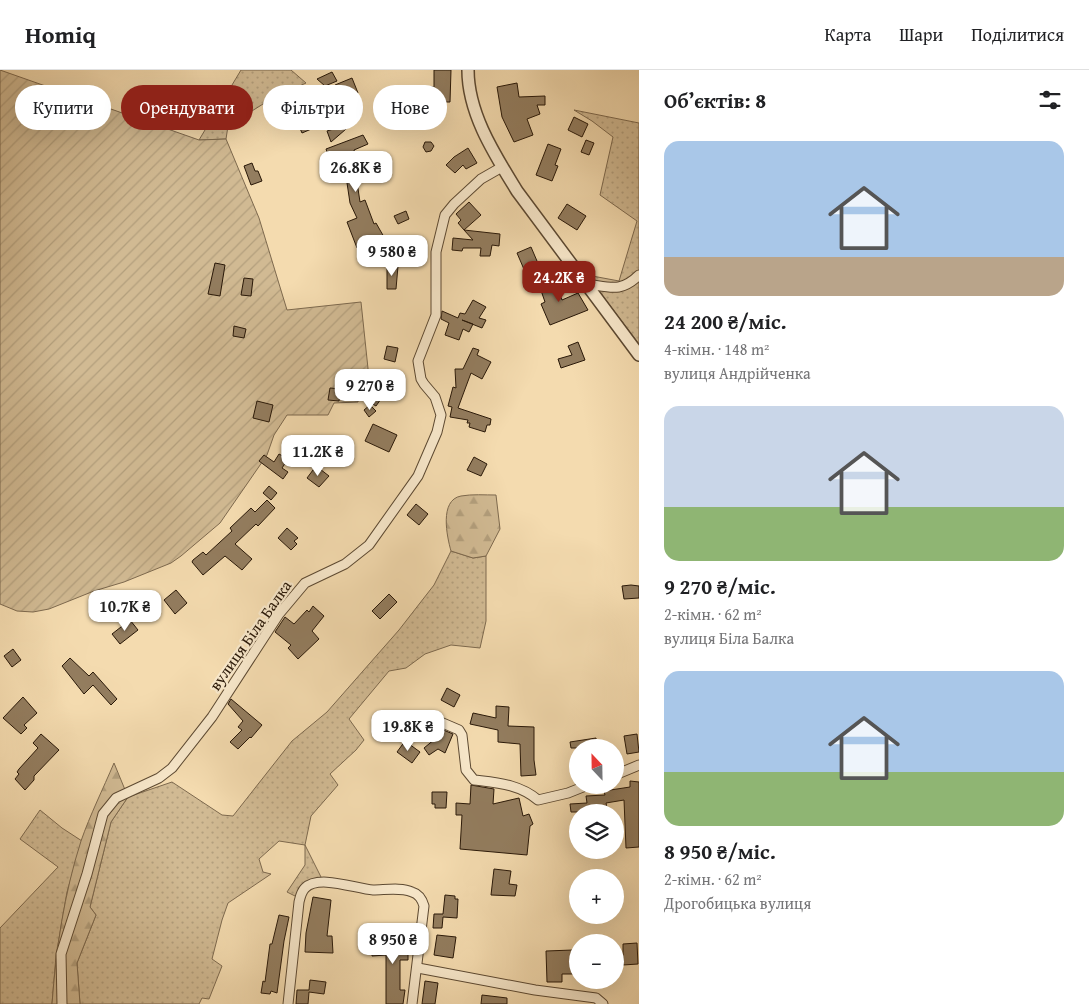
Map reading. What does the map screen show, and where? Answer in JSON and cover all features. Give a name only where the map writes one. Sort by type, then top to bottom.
[{"type":"street","points":[[468,70],[474,108],[486,137],[502,167],[517,191],[639,355]]},
{"type":"street","name":"вулиця Біла Балка","points":[[62,1004],[61,954],[103,814],[116,798],[159,778],[172,768],[212,717],[248,660],[286,606],[305,583],[345,564],[369,545],[418,476],[438,432],[441,415],[435,397],[421,378],[418,361],[436,315],[436,252],[445,215],[481,179],[502,167]]},
{"type":"street","points":[[587,284],[619,288],[631,283],[639,275]]},
{"type":"street","points":[[431,718],[459,730],[462,735],[466,770],[474,780],[506,784],[527,790],[538,800],[569,793]]},
{"type":"street","points":[[624,771],[639,765]]},
{"type":"street","points":[[288,1004],[299,902],[306,887],[328,882],[371,890],[409,891],[418,895],[424,906],[418,968],[412,1004]]},
{"type":"street","points":[[418,968],[536,990],[596,998],[603,1004]]},
{"type":"green space","points":[[0,70],[43,85],[15,85],[15,130],[111,130],[111,109],[121,113],[121,130],[171,130],[199,140],[226,139],[259,218],[287,310],[361,302],[369,378],[359,384],[358,402],[334,403],[328,415],[287,415],[274,435],[267,455],[220,523],[171,563],[49,609],[33,612],[17,611],[0,604]]},
{"type":"green space","points":[[241,70],[291,70],[306,83],[302,85],[263,85],[263,104],[253,110],[253,85],[232,85]]},
{"type":"green space","points":[[574,110],[639,123],[639,344],[587,275],[619,281],[637,221],[600,195],[613,137]]},
{"type":"green space","points":[[205,130],[227,130],[226,139],[199,140]]},
{"type":"green space","points":[[496,495],[500,529],[486,556],[473,558],[451,551],[446,520],[447,511],[454,499],[461,496]]},
{"type":"green space","points":[[451,551],[473,558],[486,556],[486,621],[480,648],[451,645],[425,654],[406,668],[389,671],[349,719],[364,740],[330,774],[338,785],[311,816],[305,845],[279,841],[259,859],[263,872],[271,874],[228,903],[212,959],[222,966],[209,999],[202,998],[199,1004],[80,1004],[77,963],[96,915],[90,907],[111,822],[128,797],[172,782],[222,815],[233,816],[292,741],[327,712],[399,630],[434,585]]},
{"type":"green space","points":[[114,763],[128,797],[111,822],[90,907],[96,915],[77,963],[80,1004],[52,1004],[62,922],[75,861],[88,822]]},
{"type":"green space","points":[[40,810],[82,841],[67,892],[56,956],[52,1004],[0,1004],[0,928],[58,867],[20,839]]},
{"type":"green space","points":[[305,845],[322,879],[310,880],[295,896],[287,892],[305,865]]},
{"type":"building","points":[[434,70],[451,70],[450,102],[447,102],[447,85],[434,85]]},
{"type":"building","points":[[332,72],[337,81],[324,85],[317,79]]},
{"type":"building","points":[[352,78],[355,85],[335,85]]},
{"type":"building","points":[[517,83],[519,97],[545,96],[545,105],[537,105],[540,114],[527,119],[533,135],[514,142],[502,117],[497,87]]},
{"type":"building","points":[[574,117],[588,124],[582,137],[568,130]]},
{"type":"building","points":[[330,130],[345,130],[331,142],[327,131]]},
{"type":"building","points":[[363,135],[368,144],[354,150],[361,182],[357,182],[360,202],[365,200],[374,224],[376,223],[384,237],[361,248],[357,248],[347,222],[357,218],[350,203],[343,156],[330,161],[326,149]]},
{"type":"building","points":[[586,140],[594,143],[589,155],[581,152]]},
{"type":"building","points":[[425,142],[431,142],[434,146],[431,151],[426,152],[423,147]]},
{"type":"building","points":[[548,144],[561,149],[555,165],[558,166],[552,181],[536,175]]},
{"type":"building","points":[[468,148],[477,163],[466,169],[463,165],[455,173],[446,165]]},
{"type":"building","points":[[252,163],[262,181],[251,185],[244,166]]},
{"type":"building","points":[[469,202],[481,215],[464,230],[458,223],[461,220],[456,214]]},
{"type":"building","points":[[567,204],[586,216],[577,230],[558,218]]},
{"type":"building","points":[[406,211],[409,219],[398,224],[394,216]]},
{"type":"building","points":[[464,230],[500,234],[499,246],[492,245],[490,256],[480,256],[481,248],[463,248],[462,251],[452,250],[453,238],[473,240]]},
{"type":"building","points":[[531,247],[540,268],[526,274],[517,253]]},
{"type":"building","points":[[215,263],[225,265],[220,296],[208,294]]},
{"type":"building","points":[[387,266],[398,266],[396,289],[387,289]]},
{"type":"building","points":[[547,275],[553,289],[557,288],[562,300],[578,293],[588,310],[550,325],[541,304],[545,302],[537,279]]},
{"type":"building","points":[[244,278],[253,279],[251,296],[241,295]]},
{"type":"building","points":[[473,300],[486,307],[479,318],[486,320],[482,328],[473,324],[469,332],[463,329],[459,340],[445,335],[449,323],[441,319],[442,311],[458,318],[460,313],[465,314]]},
{"type":"building","points":[[234,326],[246,329],[244,338],[233,336]]},
{"type":"building","points":[[578,342],[585,360],[561,368],[558,359],[572,355],[568,346]]},
{"type":"building","points":[[387,346],[398,348],[395,362],[384,359]]},
{"type":"building","points":[[473,348],[479,350],[477,355],[491,362],[482,379],[471,373],[458,408],[491,419],[490,425],[487,425],[485,432],[469,427],[470,423],[467,423],[468,420],[450,417],[452,407],[448,406],[453,387],[456,388],[455,369],[463,369]]},
{"type":"building","points":[[330,388],[341,389],[339,401],[328,400]]},
{"type":"building","points":[[373,390],[383,396],[376,406],[366,400]]},
{"type":"building","points":[[257,401],[273,405],[269,422],[253,418]]},
{"type":"building","points":[[370,405],[376,411],[369,417],[364,410]]},
{"type":"building","points":[[373,424],[397,435],[389,452],[365,441]]},
{"type":"building","points":[[279,454],[288,459],[282,468],[288,472],[283,479],[259,461],[264,455],[274,462]]},
{"type":"building","points":[[474,457],[487,464],[481,476],[467,470]]},
{"type":"building","points":[[316,466],[329,476],[319,487],[307,478]]},
{"type":"building","points":[[269,486],[277,493],[271,500],[263,493]]},
{"type":"building","points":[[267,500],[275,508],[258,526],[256,524],[235,544],[252,559],[242,570],[225,556],[203,575],[192,562],[193,560],[203,552],[206,555],[232,531],[230,528],[251,508],[255,512]]},
{"type":"building","points":[[416,504],[428,514],[419,525],[407,515]]},
{"type":"building","points":[[287,528],[298,538],[294,541],[297,544],[291,550],[278,538]]},
{"type":"building","points":[[622,586],[639,586],[639,598],[624,599]]},
{"type":"building","points":[[176,590],[187,603],[175,614],[164,600]]},
{"type":"building","points":[[389,594],[397,602],[380,619],[372,611]]},
{"type":"building","points":[[313,606],[324,616],[312,631],[319,639],[298,659],[288,648],[291,645],[275,632],[285,617],[294,624],[307,610],[309,612]]},
{"type":"building","points":[[130,620],[138,630],[120,644],[112,634]]},
{"type":"building","points":[[13,649],[21,660],[12,667],[4,656]]},
{"type":"building","points":[[70,658],[89,676],[93,672],[117,699],[111,705],[93,685],[84,694],[62,666]]},
{"type":"building","points":[[447,688],[460,695],[454,707],[441,700]]},
{"type":"building","points":[[23,697],[37,713],[24,725],[27,728],[21,734],[3,718]]},
{"type":"building","points":[[231,699],[262,725],[238,749],[230,742],[242,730],[238,727],[243,721],[228,704]]},
{"type":"building","points":[[496,706],[509,707],[508,726],[534,727],[536,775],[521,776],[520,744],[498,742],[498,730],[470,724],[473,713],[496,718]]},
{"type":"building","points":[[425,718],[429,724],[453,734],[445,753],[438,749],[429,755],[424,748],[435,739],[417,729]]},
{"type":"building","points":[[41,734],[59,750],[34,776],[34,780],[25,790],[15,779],[19,774],[17,772],[38,748],[33,743]]},
{"type":"building","points":[[637,734],[639,752],[627,754],[624,736]]},
{"type":"building","points":[[405,741],[420,752],[412,763],[397,752]]},
{"type":"building","points":[[630,781],[639,782],[639,847],[626,848],[624,800],[606,804],[570,804],[587,803],[586,796],[624,794],[624,788],[630,787]]},
{"type":"building","points":[[471,785],[494,789],[493,804],[519,798],[523,816],[529,814],[533,824],[530,826],[527,855],[460,849],[462,815],[456,815],[456,803],[470,804]]},
{"type":"building","points":[[432,792],[447,792],[446,808],[435,808],[435,804],[432,804]]},
{"type":"building","points":[[494,869],[511,871],[509,884],[517,885],[515,896],[491,895]]},
{"type":"building","points":[[445,895],[455,896],[455,899],[458,899],[457,918],[443,917],[442,928],[433,928],[434,914],[443,914]]},
{"type":"building","points":[[313,897],[331,900],[327,936],[332,936],[333,953],[305,952],[306,933]]},
{"type":"building","points":[[279,915],[289,917],[277,993],[271,991],[270,994],[261,993],[263,981],[265,982],[270,944],[272,944]]},
{"type":"building","points":[[390,929],[404,930],[403,952],[408,952],[408,960],[400,960],[400,990],[405,990],[403,1004],[386,1004],[386,955],[372,956],[372,945],[389,945]]},
{"type":"building","points":[[437,935],[456,937],[453,958],[434,955]]},
{"type":"building","points":[[637,943],[638,964],[624,965],[624,944]]},
{"type":"building","points":[[569,950],[569,974],[562,974],[562,982],[547,982],[546,951]]},
{"type":"building","points":[[310,980],[326,982],[324,994],[309,992],[308,1004],[296,1004],[297,990],[309,990]]},
{"type":"building","points":[[425,981],[438,983],[435,1004],[422,1004]]},
{"type":"building","points":[[482,995],[507,998],[507,1004],[481,1004]]}]
